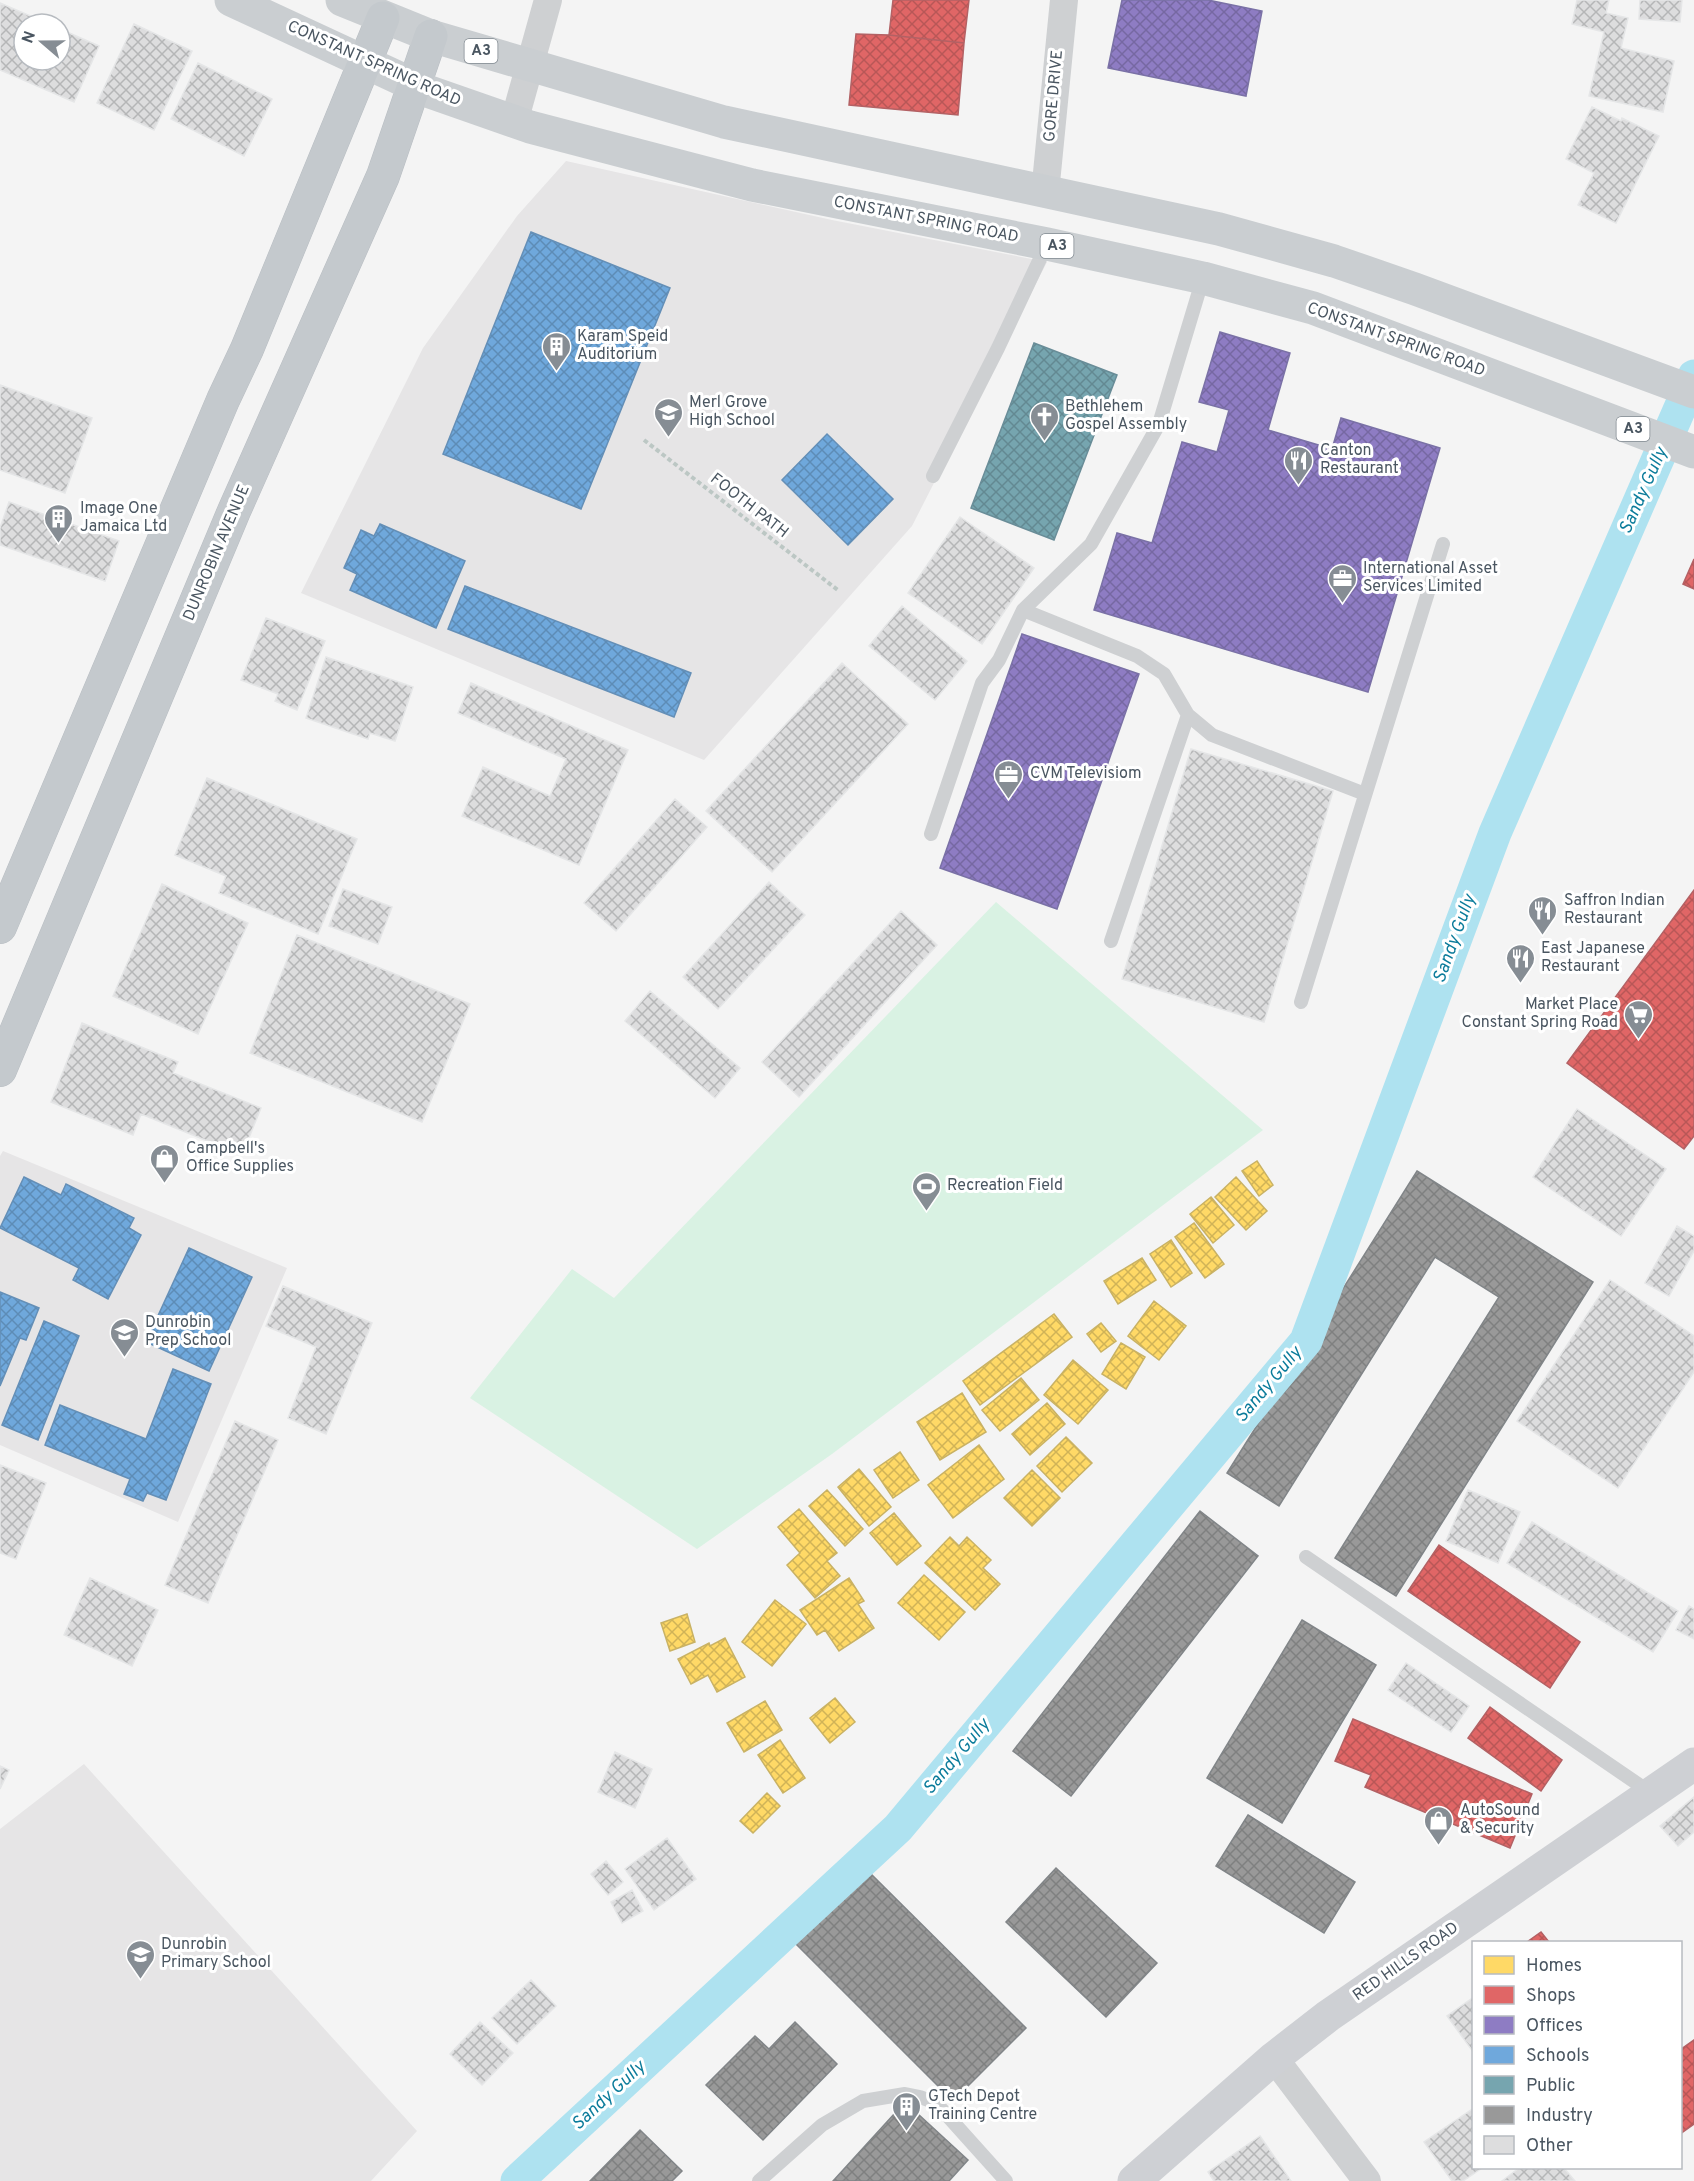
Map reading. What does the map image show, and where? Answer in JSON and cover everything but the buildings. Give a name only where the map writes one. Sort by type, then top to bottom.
[{"type":"highway","points":[[0,927],[223,400],[247,349],[383,18]]},
{"type":"highway","name":"DUNROBIN AVENUE","points":[[0,1070],[234,511],[383,176],[431,36]]},
{"type":"main road","name":"CONSTANT SPRING ROAD","points":[[231,0],[414,85],[514,122],[752,185],[1203,278],[1313,308],[1694,452]]},
{"type":"main road","name":"A3","points":[[342,0],[431,36],[724,122],[1219,229],[1334,261],[1694,392]]},
{"type":"main road","name":"RED HILLS ROAD","points":[[1134,2181],[1274,2058],[1328,2016],[1694,1764]]},
{"type":"street","points":[[514,122],[548,0]]},
{"type":"street","name":"GORE DRIVE","points":[[1045,193],[1064,0]]},
{"type":"street","points":[[1274,2058],[1367,2181]]},
{"type":"lane","points":[[933,476],[998,348],[1047,244]]},
{"type":"lane","points":[[930,834],[982,683],[999,660],[1023,610],[1091,544],[1159,424],[1203,278]]},
{"type":"lane","points":[[1301,1002],[1443,544]]},
{"type":"lane","points":[[1023,610],[1137,656],[1164,674],[1188,716],[1212,735],[1365,794]]},
{"type":"lane","points":[[1111,941],[1188,716]]},
{"type":"lane","points":[[1306,1557],[1651,1793]]},
{"type":"lane","points":[[759,2181],[822,2125],[842,2113],[863,2101],[905,2094],[936,2103],[1006,2181]]},
{"type":"path","name":"FOOTH PATH","points":[[644,440],[839,591]]},
{"type":"shaded area","name":"Merl Grove High School","points":[[566,161],[832,220],[1047,262],[912,526],[704,760],[301,593],[423,348],[517,216]]},
{"type":"shaded area","name":"Dunrobin Prep School","points":[[3,1151],[287,1268],[178,1522],[0,1445],[0,1156]]},
{"type":"shaded area","name":"Dunrobin Primary School","points":[[84,1764],[417,2131],[371,2181],[0,2181],[0,1829]]},
{"type":"green space","name":"Recreation Field","points":[[996,902],[1263,1130],[832,1454],[697,1549],[470,1398],[572,1269],[614,1298]]},
{"type":"waterway","name":"Sandy Gully","points":[[517,2181],[898,1828],[1306,1341],[1495,833],[1694,376]]},
{"type":"place","name":"Karam Speid Auditorium","points":[[556,372]]},
{"type":"place","name":"Merl Grove High School","points":[[668,438]]},
{"type":"place","name":"Bethlehem Gospel Assembly","points":[[1044,442]]},
{"type":"place","name":"Canton Restaurant","points":[[1299,486]]},
{"type":"place","name":"Image One Jamaica Ltd","points":[[59,544]]},
{"type":"place","name":"International Asset Services Limited","points":[[1342,604]]},
{"type":"place","name":"CVM Televisiom","points":[[1009,800]]},
{"type":"place","name":"Saffron Indian Restaurant","points":[[1543,936]]},
{"type":"place","name":"East Japanese Restaurant","points":[[1520,984]]},
{"type":"place","name":"Market Place Constant Spring Road","points":[[1639,1040]]},
{"type":"place","name":"Campbell's Office Supplies","points":[[165,1184]]},
{"type":"place","name":"Recreation Field","points":[[926,1212]]},
{"type":"place","name":"Dunrobin Prep School","points":[[124,1358]]},
{"type":"place","name":"AutoSound & Security","points":[[1439,1846]]},
{"type":"place","name":"Dunrobin Primary School","points":[[140,1980]]},
{"type":"place","name":"GTech Depot Training Centre","points":[[907,2132]]}]
